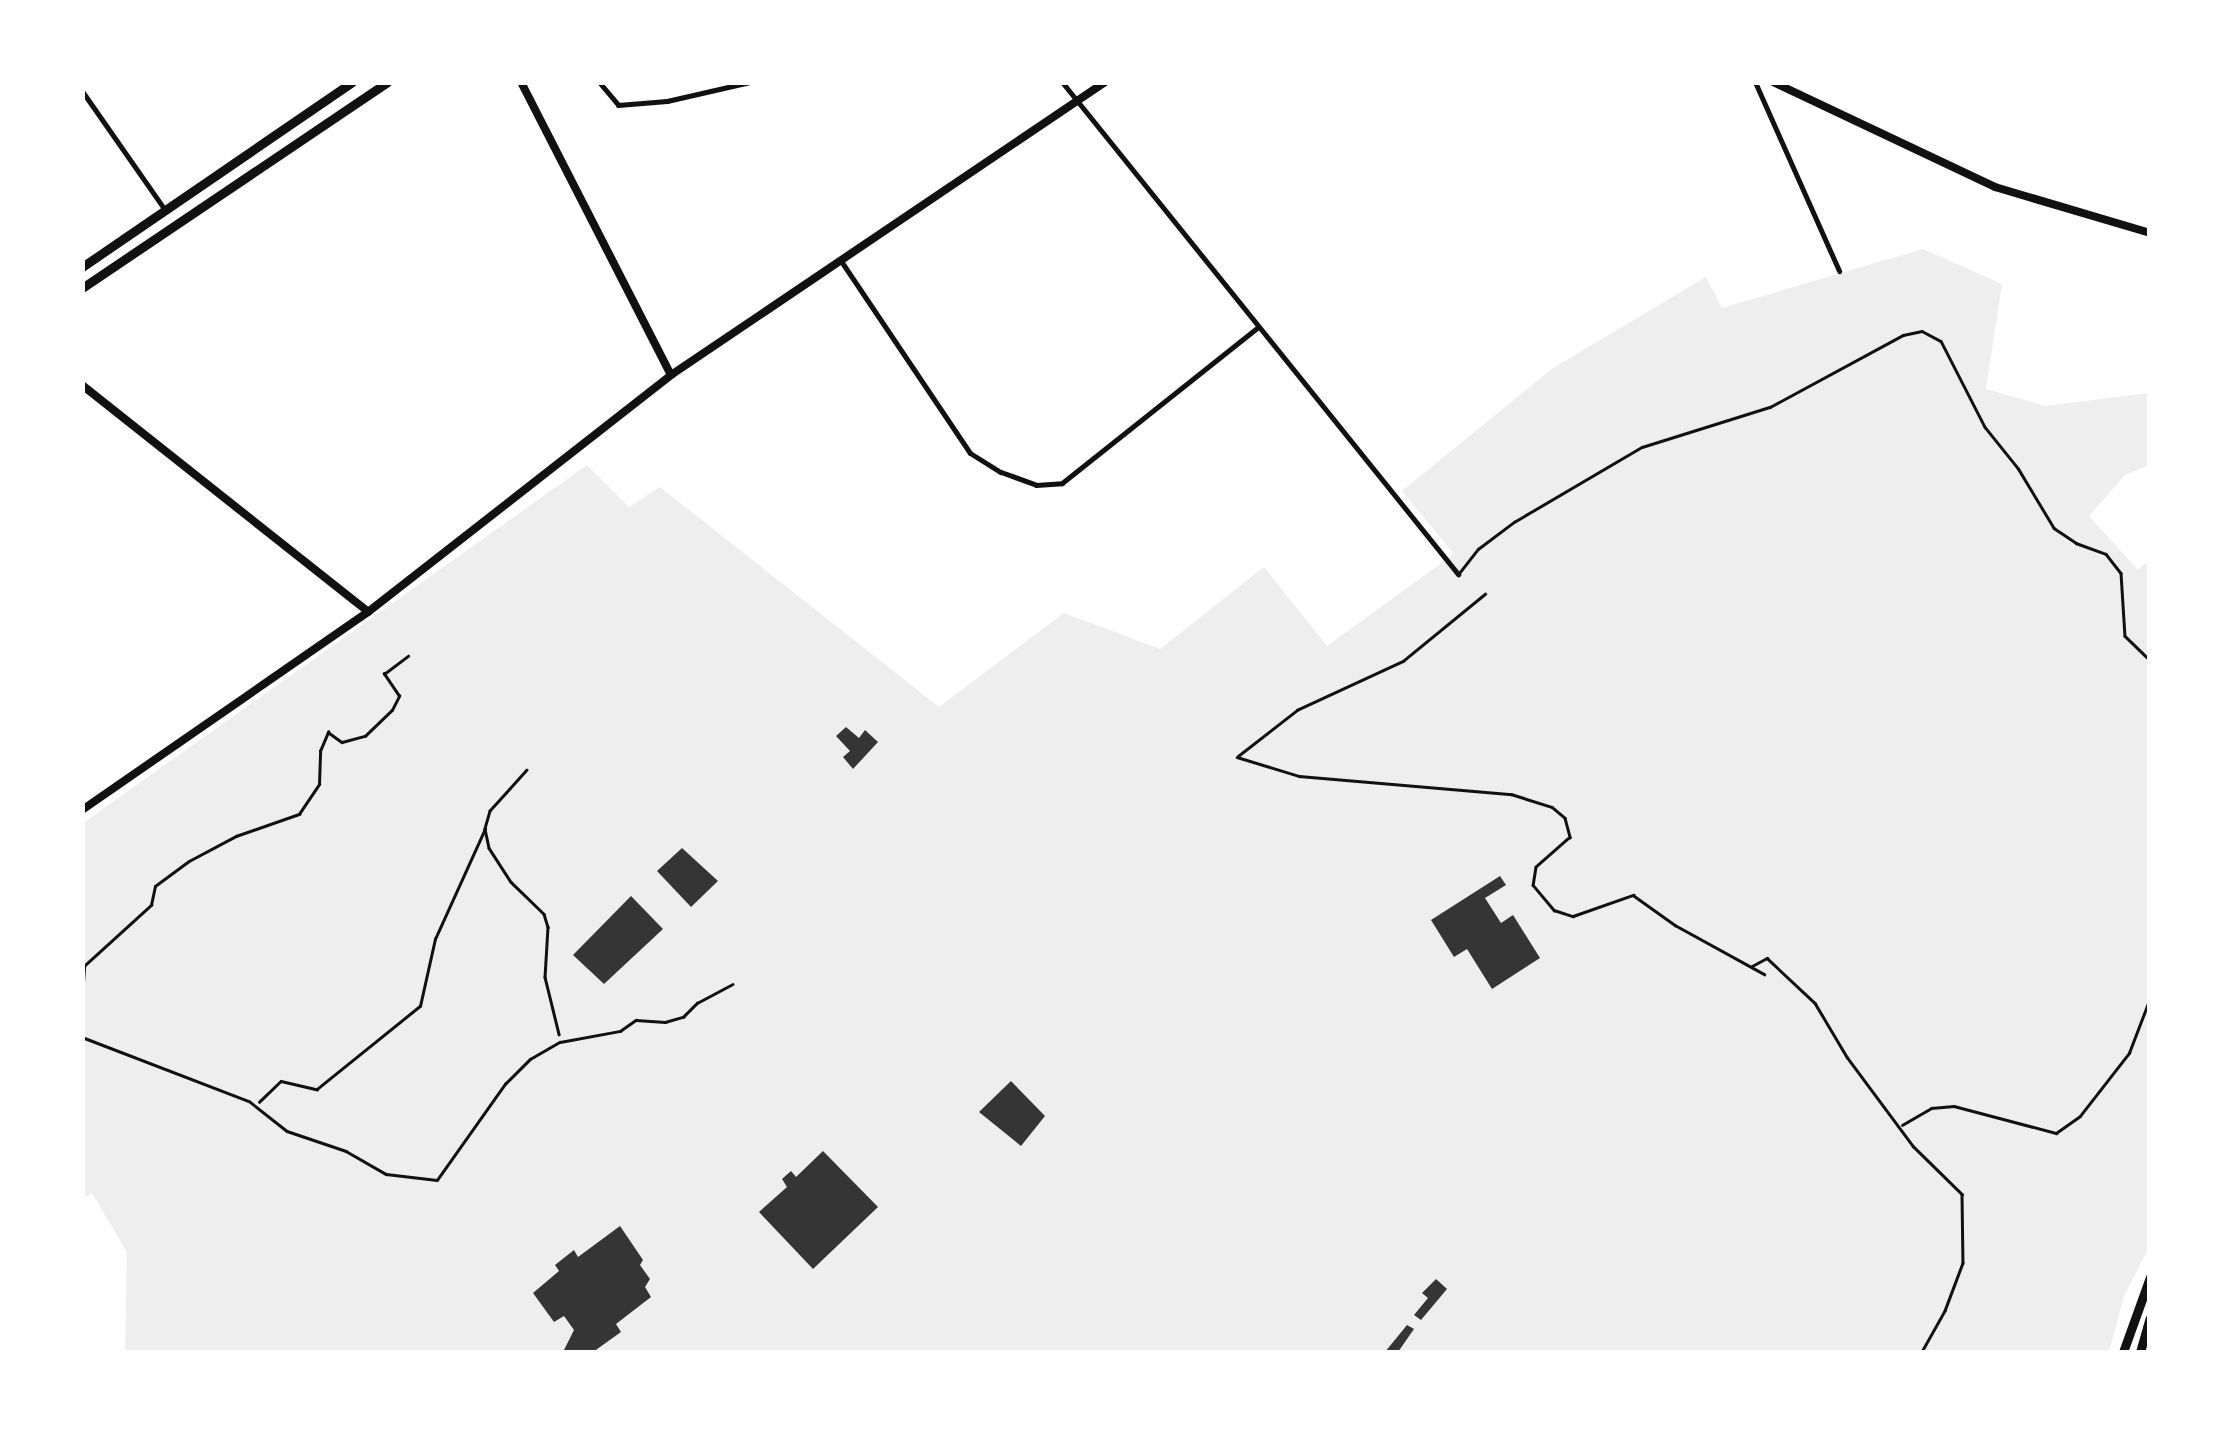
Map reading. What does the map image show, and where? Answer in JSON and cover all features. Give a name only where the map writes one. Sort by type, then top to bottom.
[{"type":"main road","points":[[82,267],[352,82]]},
{"type":"main road","points":[[82,288],[387,82]]},
{"type":"main road","points":[[2124,1352],[2150,1277]]},
{"type":"main road","points":[[2140,1352],[2150,1318]]},
{"type":"street","points":[[521,82],[671,375]]},
{"type":"street","points":[[599,82],[618,105],[667,101],[750,82]]},
{"type":"street","points":[[1062,82],[1458,574]]},
{"type":"street","points":[[82,810],[368,612],[671,375],[1105,82]]},
{"type":"street","points":[[1755,82],[1839,271]]},
{"type":"street","points":[[1772,82],[1995,187],[2150,233]]},
{"type":"street","points":[[82,92],[165,210]]},
{"type":"street","points":[[840,261],[970,453],[1002,472],[1036,485],[1062,484],[1258,327]]},
{"type":"street","points":[[82,386],[368,612]]},
{"type":"lane","points":[[1458,574],[1478,549],[1514,522],[1642,447],[1770,407],[1903,335],[1922,331],[1940,341],[1985,427],[2018,468],[2054,528],[2076,544],[2106,554],[2121,573],[2125,636],[2150,660]]},
{"type":"lane","points":[[1485,594],[1403,661],[1297,710],[1237,757],[1299,776],[1511,794],[1552,807],[1564,818],[1570,837],[1536,867],[1533,885],[1554,910],[1573,916],[1633,895],[1675,925],[1764,974]]},
{"type":"lane","points":[[82,997],[84,966],[151,905],[155,886],[189,860],[236,836],[299,814],[319,784],[320,751],[328,732],[342,742],[365,736],[392,710],[400,696],[384,674],[408,656]]},
{"type":"lane","points":[[1752,966],[1766,958],[1815,1003],[1847,1057],[1913,1146],[1962,1194],[1964,1263],[1946,1311],[1922,1352]]},
{"type":"lane","points":[[82,1037],[150,1066],[200,1079],[255,1106],[286,1131],[346,1151],[386,1174],[437,1180],[505,1084],[530,1059],[560,1042],[620,1031],[636,1020],[665,1022],[683,1018],[697,1003],[732,984]]},
{"type":"lane","points":[[1901,1126],[1930,1108],[1954,1106],[2056,1132],[2080,1116],[2129,1052],[2150,998]]},
{"type":"path","points":[[255,1106],[281,1082],[316,1089],[420,1006],[435,938],[490,810],[527,770]]},
{"type":"path","points":[[484,829],[488,848],[511,882],[544,914],[548,927],[545,977],[560,1042]]},
{"type":"shaded area","points":[[1923,249],[2002,284],[1986,389],[2045,406],[2149,393],[2149,465],[2125,475],[2089,516],[2138,570],[2150,559],[2149,1247],[2124,1296],[2109,1352],[125,1352],[127,1252],[92,1193],[83,1199],[83,823],[587,465],[629,507],[660,487],[939,707],[1064,613],[1160,649],[1264,567],[1327,646],[1454,554],[1402,491],[1553,368],[1706,277],[1722,308]]},
{"type":"building","points":[[846,727],[859,738],[865,730],[878,742],[853,769],[843,757],[850,751],[836,736]]},
{"type":"building","points":[[682,848],[718,881],[691,907],[657,871]]},
{"type":"building","points":[[1500,876],[1506,885],[1485,898],[1501,923],[1513,915],[1540,958],[1492,989],[1467,949],[1454,957],[1431,920]]},
{"type":"building","points":[[631,896],[663,929],[604,984],[573,955]]},
{"type":"building","points":[[1011,1081],[1045,1116],[1021,1146],[979,1112]]},
{"type":"building","points":[[823,1151],[878,1207],[813,1269],[759,1212],[787,1187],[782,1179],[791,1171],[796,1177]]},
{"type":"building","points":[[620,1226],[643,1260],[640,1265],[650,1279],[645,1287],[651,1297],[616,1324],[621,1332],[593,1352],[563,1352],[574,1330],[564,1316],[554,1322],[533,1293],[559,1271],[555,1265],[574,1250],[578,1257]]},
{"type":"building","points":[[1436,1279],[1447,1289],[1421,1320],[1414,1315],[1428,1298],[1422,1293]]},
{"type":"building","points":[[1407,1325],[1414,1329],[1398,1352],[1385,1352]]}]
